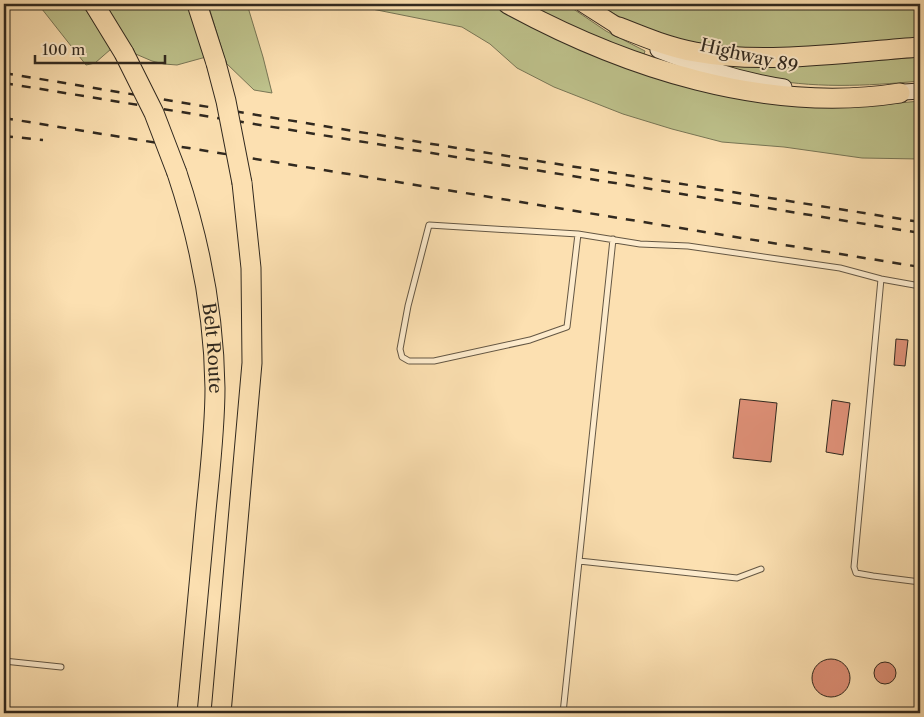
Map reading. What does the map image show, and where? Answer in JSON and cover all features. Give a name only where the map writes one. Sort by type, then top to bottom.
[{"type":"highway","name":"Belt Route","points":[[94,4],[124,53],[154,113],[177,172],[194,232],[204,280],[215,389],[212,446],[187,713]]},
{"type":"highway","points":[[197,4],[226,101],[242,183],[251,268],[252,363],[221,713]]},
{"type":"highway","points":[[508,4],[578,39],[621,56],[712,83],[768,94],[829,98],[872,98],[900,93]]},
{"type":"highway","points":[[618,27],[666,45],[695,52],[726,56],[791,56],[920,47]]},
{"type":"main road","name":"Highway 89","points":[[583,4],[637,39],[674,56],[709,69],[749,80],[805,90],[900,93],[920,91]]},
{"type":"lane","points":[[578,234],[567,327],[530,340],[434,361],[409,361],[402,357],[400,349],[408,306],[429,225],[578,234],[640,244],[688,246],[840,268],[881,279],[920,286]]},
{"type":"lane","points":[[563,713],[613,240]]},
{"type":"lane","points":[[881,279],[854,567],[856,573],[920,582]]},
{"type":"lane","points":[[579,561],[737,578],[761,569]]},
{"type":"lane","points":[[4,661],[61,667]]},
{"type":"green space","points":[[38,4],[82,4],[111,49],[95,63],[86,65]]},
{"type":"green space","points":[[104,4],[188,4],[206,57],[177,65],[152,61],[131,52]]},
{"type":"green space","points":[[208,4],[247,4],[272,93],[254,90],[226,63]]},
{"type":"green space","points":[[347,4],[495,4],[554,36],[844,106],[920,101],[920,159],[862,158],[784,147],[722,142],[672,129],[623,114],[554,87],[517,68],[490,44],[462,27]]},
{"type":"green space","points":[[519,4],[566,4],[606,31],[645,51],[643,57]]},
{"type":"green space","points":[[597,4],[920,4],[920,41],[821,49],[704,49],[634,25]]},
{"type":"green space","points":[[920,57],[920,81],[859,85],[819,85],[778,81],[713,65],[817,64]]},
{"type":"building","points":[[896,339],[908,340],[905,366],[894,365]]},
{"type":"building","points":[[740,399],[777,403],[771,462],[733,458]]},
{"type":"building","points":[[832,400],[850,403],[843,455],[826,452]]},
{"type":"building","points":[[831,659],[845,664],[850,678],[845,692],[831,697],[817,692],[812,678],[817,664]]},
{"type":"building","points":[[885,662],[893,665],[896,673],[893,681],[885,684],[877,681],[874,673],[877,665]]},
{"type":"railway","points":[[4,73],[920,222]]},
{"type":"railway","points":[[4,83],[920,233]]},
{"type":"railway","points":[[4,118],[920,267]]},
{"type":"railway","points":[[4,136],[43,140]]}]
